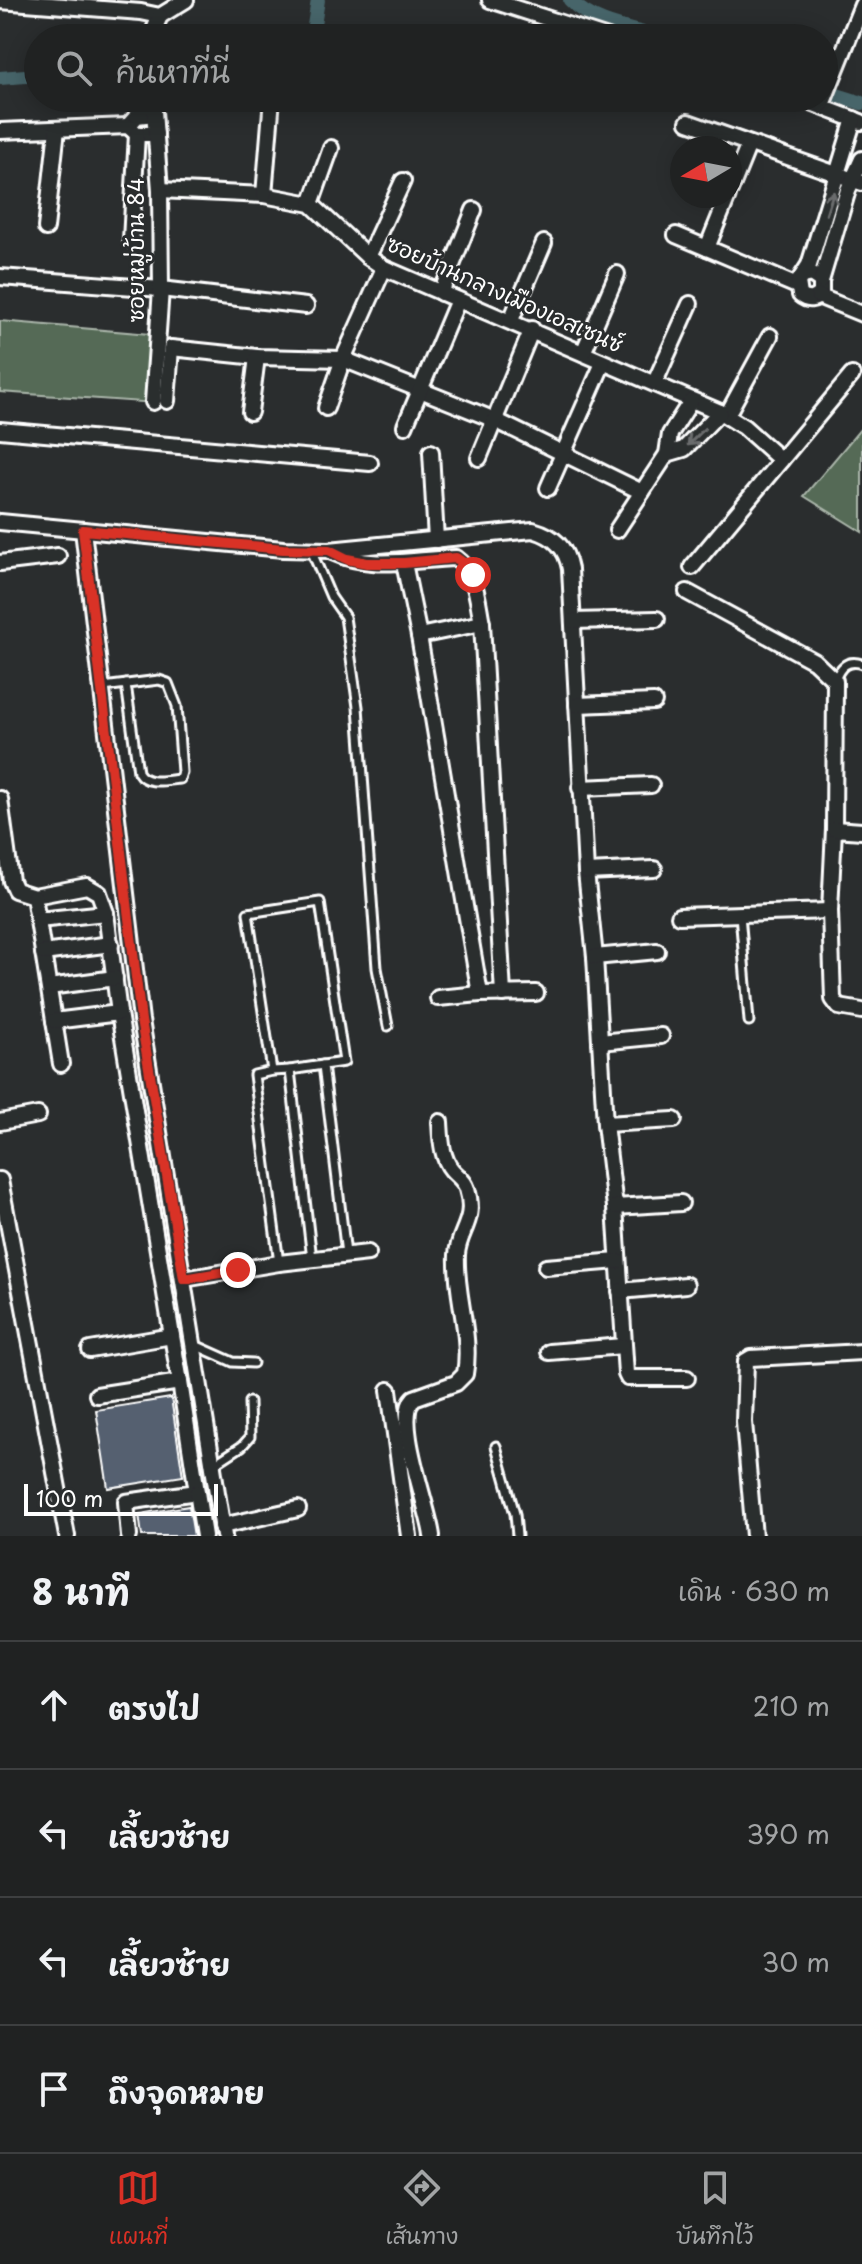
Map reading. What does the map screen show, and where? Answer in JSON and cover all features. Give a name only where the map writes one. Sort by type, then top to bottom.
[{"type":"street","points":[[157,24],[160,16],[186,0]]},
{"type":"street","points":[[490,0],[565,24]]},
{"type":"street","points":[[0,1],[126,10],[160,16]]},
{"type":"street","points":[[838,63],[862,5]]},
{"type":"street","points":[[838,105],[858,121],[809,265],[800,281],[800,295],[806,299],[818,296],[862,314]]},
{"type":"street","points":[[264,195],[271,112]]},
{"type":"street","points":[[131,240],[133,130],[137,116],[154,114]]},
{"type":"street","name":"ซอยหมู่บ้าน 84","points":[[154,114],[160,190],[160,402],[171,348],[257,357]]},
{"type":"street","points":[[688,122],[858,181]]},
{"type":"street","points":[[46,228],[57,129]]},
{"type":"street","points":[[0,131],[133,130],[156,134]]},
{"type":"street","points":[[742,162],[749,144]]},
{"type":"street","points":[[160,190],[264,195],[311,204],[331,148]]},
{"type":"street","points":[[818,296],[858,181],[862,159]]},
{"type":"street","points":[[368,257],[403,181]]},
{"type":"street","name":"ซอยบ้านกลางเมืองเอสเซนซ์","points":[[311,204],[384,268],[532,329],[723,414],[781,460]]},
{"type":"street","points":[[707,248],[723,208]]},
{"type":"street","points":[[441,293],[474,210]]},
{"type":"street","points":[[676,235],[800,281]]},
{"type":"street","points":[[511,320],[544,243]]},
{"type":"street","points":[[326,408],[343,359],[384,268]]},
{"type":"street","points":[[583,353],[617,274]]},
{"type":"street","points":[[800,281],[811,274],[821,281]]},
{"type":"street","points":[[0,277],[161,289],[306,306]]},
{"type":"street","points":[[405,426],[458,300]]},
{"type":"street","points":[[655,382],[690,304]]},
{"type":"street","points":[[479,458],[532,329]]},
{"type":"street","points":[[667,454],[684,449],[723,414],[770,336]]},
{"type":"street","points":[[250,412],[257,357],[343,359],[495,420],[642,492]]},
{"type":"street","points":[[548,488],[603,363]]},
{"type":"street","points":[[692,567],[852,375]]},
{"type":"street","points":[[617,530],[667,454],[670,434],[691,401]]},
{"type":"street","points":[[0,430],[370,463]]},
{"type":"street","points":[[431,452],[436,540]]},
{"type":"street","points":[[0,522],[311,550],[533,530],[549,534],[567,554],[580,788],[595,957],[605,1124],[615,1207],[623,1346],[628,1378],[687,1378]]},
{"type":"street","points":[[83,530],[141,1020],[223,1531],[298,1509]]},
{"type":"street","points":[[329,550],[347,559],[367,563],[456,558],[473,575],[482,623],[503,994]]},
{"type":"street","points":[[0,563],[58,556]]},
{"type":"street","points":[[404,563],[480,994]]},
{"type":"street","points":[[687,592],[814,661],[835,681],[830,911],[833,999],[839,1007],[862,1011]]},
{"type":"street","points":[[573,621],[657,619]]},
{"type":"street","points":[[419,636],[482,623]]},
{"type":"street","points":[[577,705],[654,702]]},
{"type":"street","points":[[580,788],[651,785]]},
{"type":"street","points":[[0,799],[11,881],[15,890],[34,896],[87,886],[99,893],[106,913],[119,1013],[204,1536]]},
{"type":"street","points":[[834,829],[862,831]]},
{"type":"street","points":[[586,872],[654,869]]},
{"type":"street","points":[[34,896],[61,1064]]},
{"type":"street","points":[[679,916],[830,911]]},
{"type":"street","points":[[38,920],[106,913]]},
{"type":"street","points":[[43,953],[111,944]]},
{"type":"street","points":[[595,957],[657,951]]},
{"type":"street","points":[[49,987],[115,978]]},
{"type":"street","points":[[438,998],[536,993]]},
{"type":"street","points":[[54,1021],[119,1013]]},
{"type":"street","points":[[600,1042],[661,1036]]},
{"type":"street","points":[[0,1122],[38,1115]]},
{"type":"street","points":[[605,1124],[674,1120]]},
{"type":"street","points":[[432,1536],[427,1503],[415,1473],[408,1409],[414,1398],[456,1383],[465,1374],[466,1334],[456,1254],[470,1215],[467,1189],[445,1159],[440,1122]]},
{"type":"street","points":[[0,1180],[67,1536]]},
{"type":"street","points":[[615,1207],[681,1203]]},
{"type":"street","points":[[184,1279],[279,1263],[368,1253]]},
{"type":"street","points":[[546,1267],[618,1261]]},
{"type":"street","points":[[620,1291],[686,1285]]},
{"type":"street","points":[[90,1350],[172,1336]]},
{"type":"street","points":[[549,1352],[623,1346]]},
{"type":"street","points":[[754,1536],[744,1422],[746,1361],[751,1358],[862,1352]]},
{"type":"street","points":[[97,1395],[180,1382]]},
{"type":"street","points":[[389,1390],[409,1536]]},
{"type":"street","points":[[129,1536],[124,1507],[126,1502],[197,1492]]},
{"type":"lane","points":[[311,550],[331,597],[345,617],[358,707],[377,968],[388,1026]]},
{"type":"lane","points":[[835,681],[839,669],[846,664],[862,664]]},
{"type":"lane","points":[[103,687],[126,684],[164,680],[171,686],[177,706],[180,779],[141,779],[126,684]]},
{"type":"lane","points":[[272,1071],[248,913],[320,902],[344,1062],[254,1075],[279,1263]]},
{"type":"lane","points":[[740,914],[749,1021]]},
{"type":"lane","points":[[323,1065],[346,1255]]},
{"type":"lane","points":[[290,1070],[312,1259]]},
{"type":"lane","points":[[195,1345],[233,1362],[253,1363]]},
{"type":"lane","points":[[213,1465],[250,1437],[249,1402]]},
{"type":"lane","points":[[496,1446],[515,1514],[517,1536]]},
{"type":"green space","points":[[0,321],[161,335],[156,403],[0,392]]},
{"type":"green space","points":[[862,427],[862,532],[804,496]]},
{"type":"building","points":[[171,1398],[183,1476],[108,1488],[96,1410]]},
{"type":"building","points":[[189,1506],[194,1536],[142,1536],[139,1514]]},
{"type":"waterway","points":[[314,24],[318,0]]},
{"type":"waterway","points":[[570,0],[590,15],[610,24]]},
{"type":"waterway","points":[[0,78],[24,76]]},
{"type":"waterway","points":[[838,95],[862,103]]},
{"type":"route","points":[[238,1270],[184,1279],[141,1020],[83,530],[283,549],[329,550],[347,559],[367,563],[456,558],[473,575]]}]
